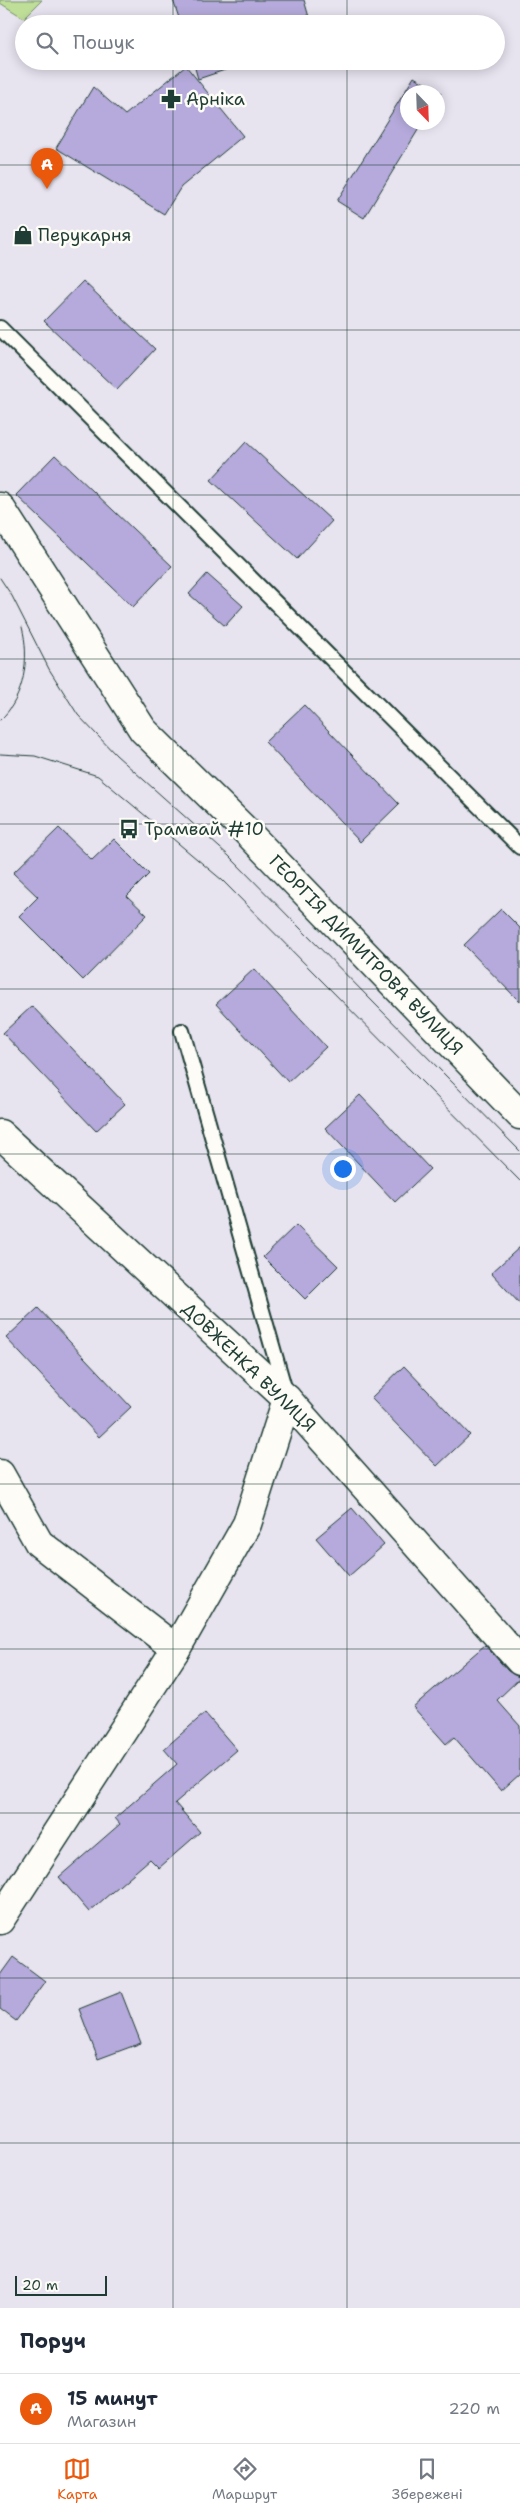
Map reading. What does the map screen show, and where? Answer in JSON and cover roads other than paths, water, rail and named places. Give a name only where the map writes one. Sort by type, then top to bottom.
[{"type":"street","name":"ГЕОРГІЯ ДИМИТРОВА ВУЛИЦЯ","points":[[0,507],[143,730],[246,832],[520,1115]]},
{"type":"street","name":"ДОВЖЕНКА ВУЛИЦЯ","points":[[0,1134],[288,1399],[520,1661]]},
{"type":"street","points":[[0,1920],[176,1649],[247,1524],[288,1399]]},
{"type":"street","points":[[0,1474],[39,1542],[176,1649]]},
{"type":"lane","points":[[0,328],[520,847]]},
{"type":"lane","points":[[182,1031],[288,1399]]},
{"type":"tram line","points":[[0,578],[12,596],[49,669],[78,715],[116,755],[229,856],[520,1151]]},
{"type":"tram line","points":[[0,720],[8,711],[20,689],[25,664],[22,627]]},
{"type":"tram line","points":[[0,754],[35,756],[98,776],[222,880],[520,1181]]},
{"type":"place","name":"Арніка","points":[[171,99]]},
{"type":"place","name":"15 минут","points":[[47,189]]},
{"type":"place","name":"Перукарня","points":[[23,235]]},
{"type":"place","name":"Трамвай #10","points":[[129,829]]}]
